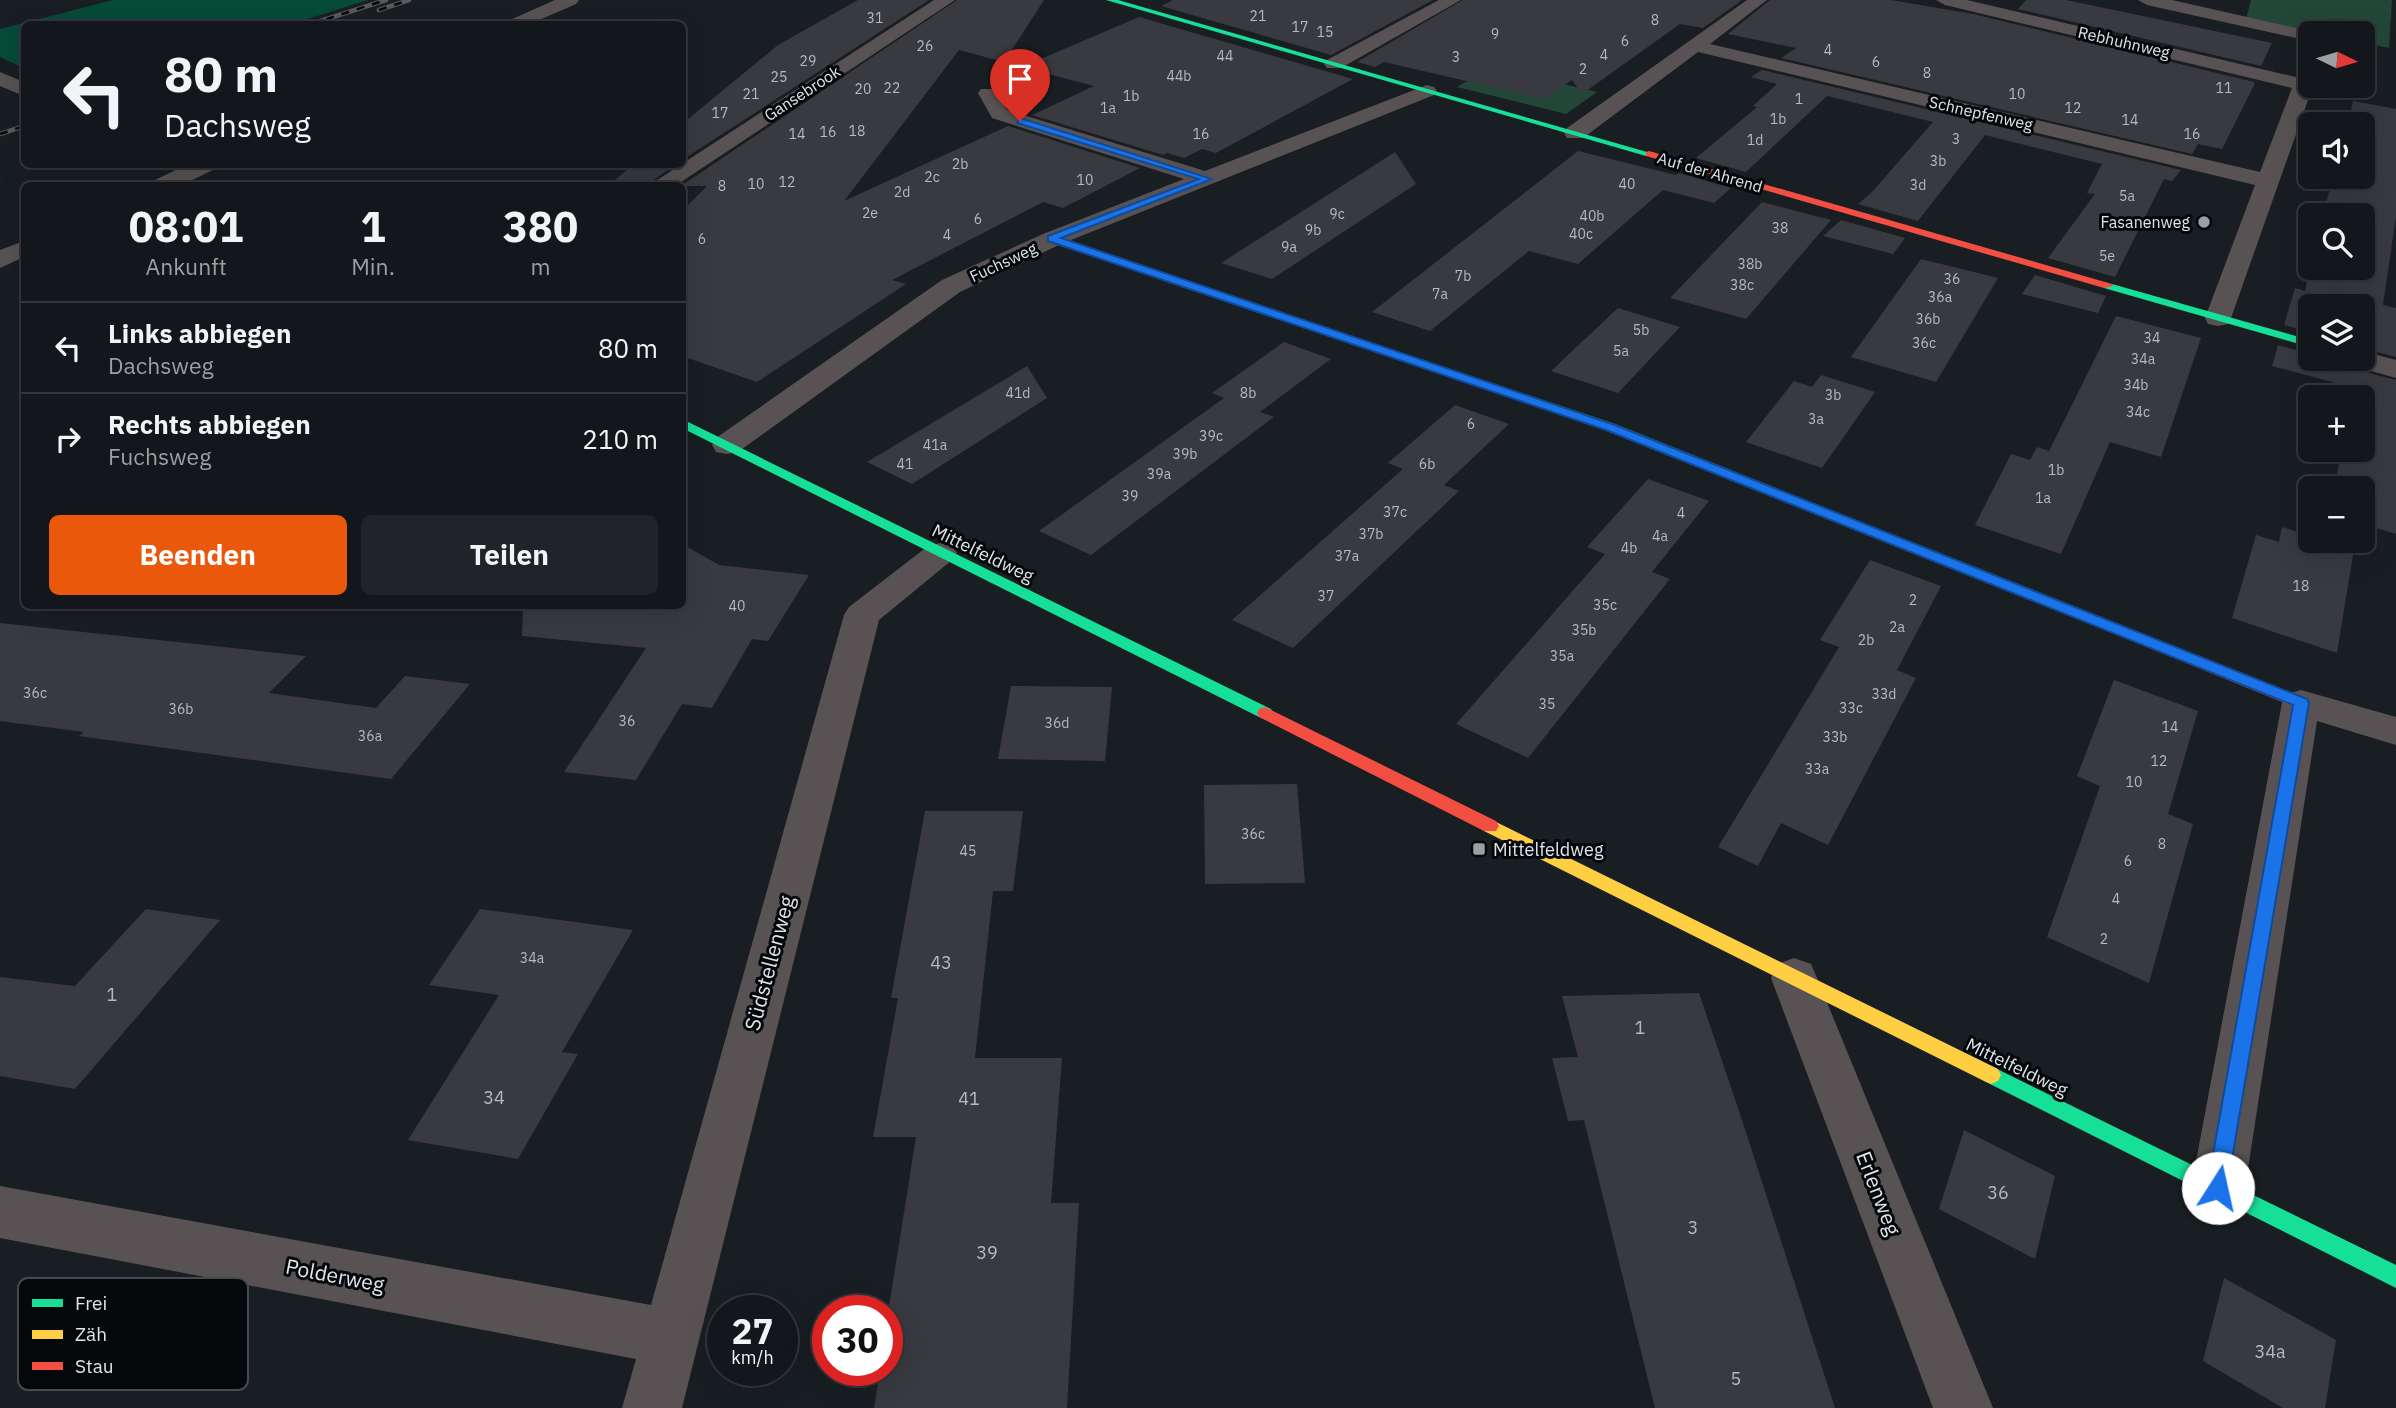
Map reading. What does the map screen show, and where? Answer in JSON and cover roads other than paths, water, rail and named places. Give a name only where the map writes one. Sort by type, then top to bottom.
[{"type":"street","points":[[523,21],[570,0]]},
{"type":"street","name":"Gansebrook","points":[[665,182],[946,0]]},
{"type":"street","name":"Auf der Ahrend","points":[[1110,0],[2298,341]]},
{"type":"street","points":[[1334,64],[1452,0]]},
{"type":"street","points":[[1575,133],[1758,0]]},
{"type":"street","name":"Rebhuhnweg","points":[[1945,0],[2298,73]]},
{"type":"street","points":[[2147,0],[2298,32]]},
{"type":"street","name":"Schnepfenweg","points":[[1695,46],[2267,181]]},
{"type":"street","points":[[0,78],[21,88]]},
{"type":"street","name":"Fuchsweg","points":[[727,445],[951,286],[1052,239],[1427,91]]},
{"type":"street","points":[[988,93],[999,114],[1208,179]]},
{"type":"street","points":[[2218,318],[2298,97]]},
{"type":"street","points":[[167,182],[187,168]]},
{"type":"street","points":[[189,168],[207,182]]},
{"type":"street","points":[[1052,239],[1611,427],[2301,703],[2396,732]]},
{"type":"street","points":[[0,260],[21,250]]},
{"type":"street","points":[[2375,363],[2396,369]]},
{"type":"street","name":"Mittelfeldweg","points":[[686,426],[2396,1277]]},
{"type":"street","name":"Südstellenweg","points":[[652,1408],[862,615],[940,553]]},
{"type":"street","points":[[2218,1188],[2301,703]]},
{"type":"street","name":"Erlenweg","points":[[1794,978],[1963,1408]]},
{"type":"street","name":"Polderweg","points":[[0,1212],[670,1337]]},
{"type":"railway","points":[[320,21],[386,0]]},
{"type":"railway","points":[[379,10],[409,0]]},
{"type":"railway","points":[[0,134],[21,127]]},
{"type":"place","name":"Fasanenweg","points":[[2204,222]]},
{"type":"place","name":"Mittelfeldweg","points":[[1479,849]]}]
